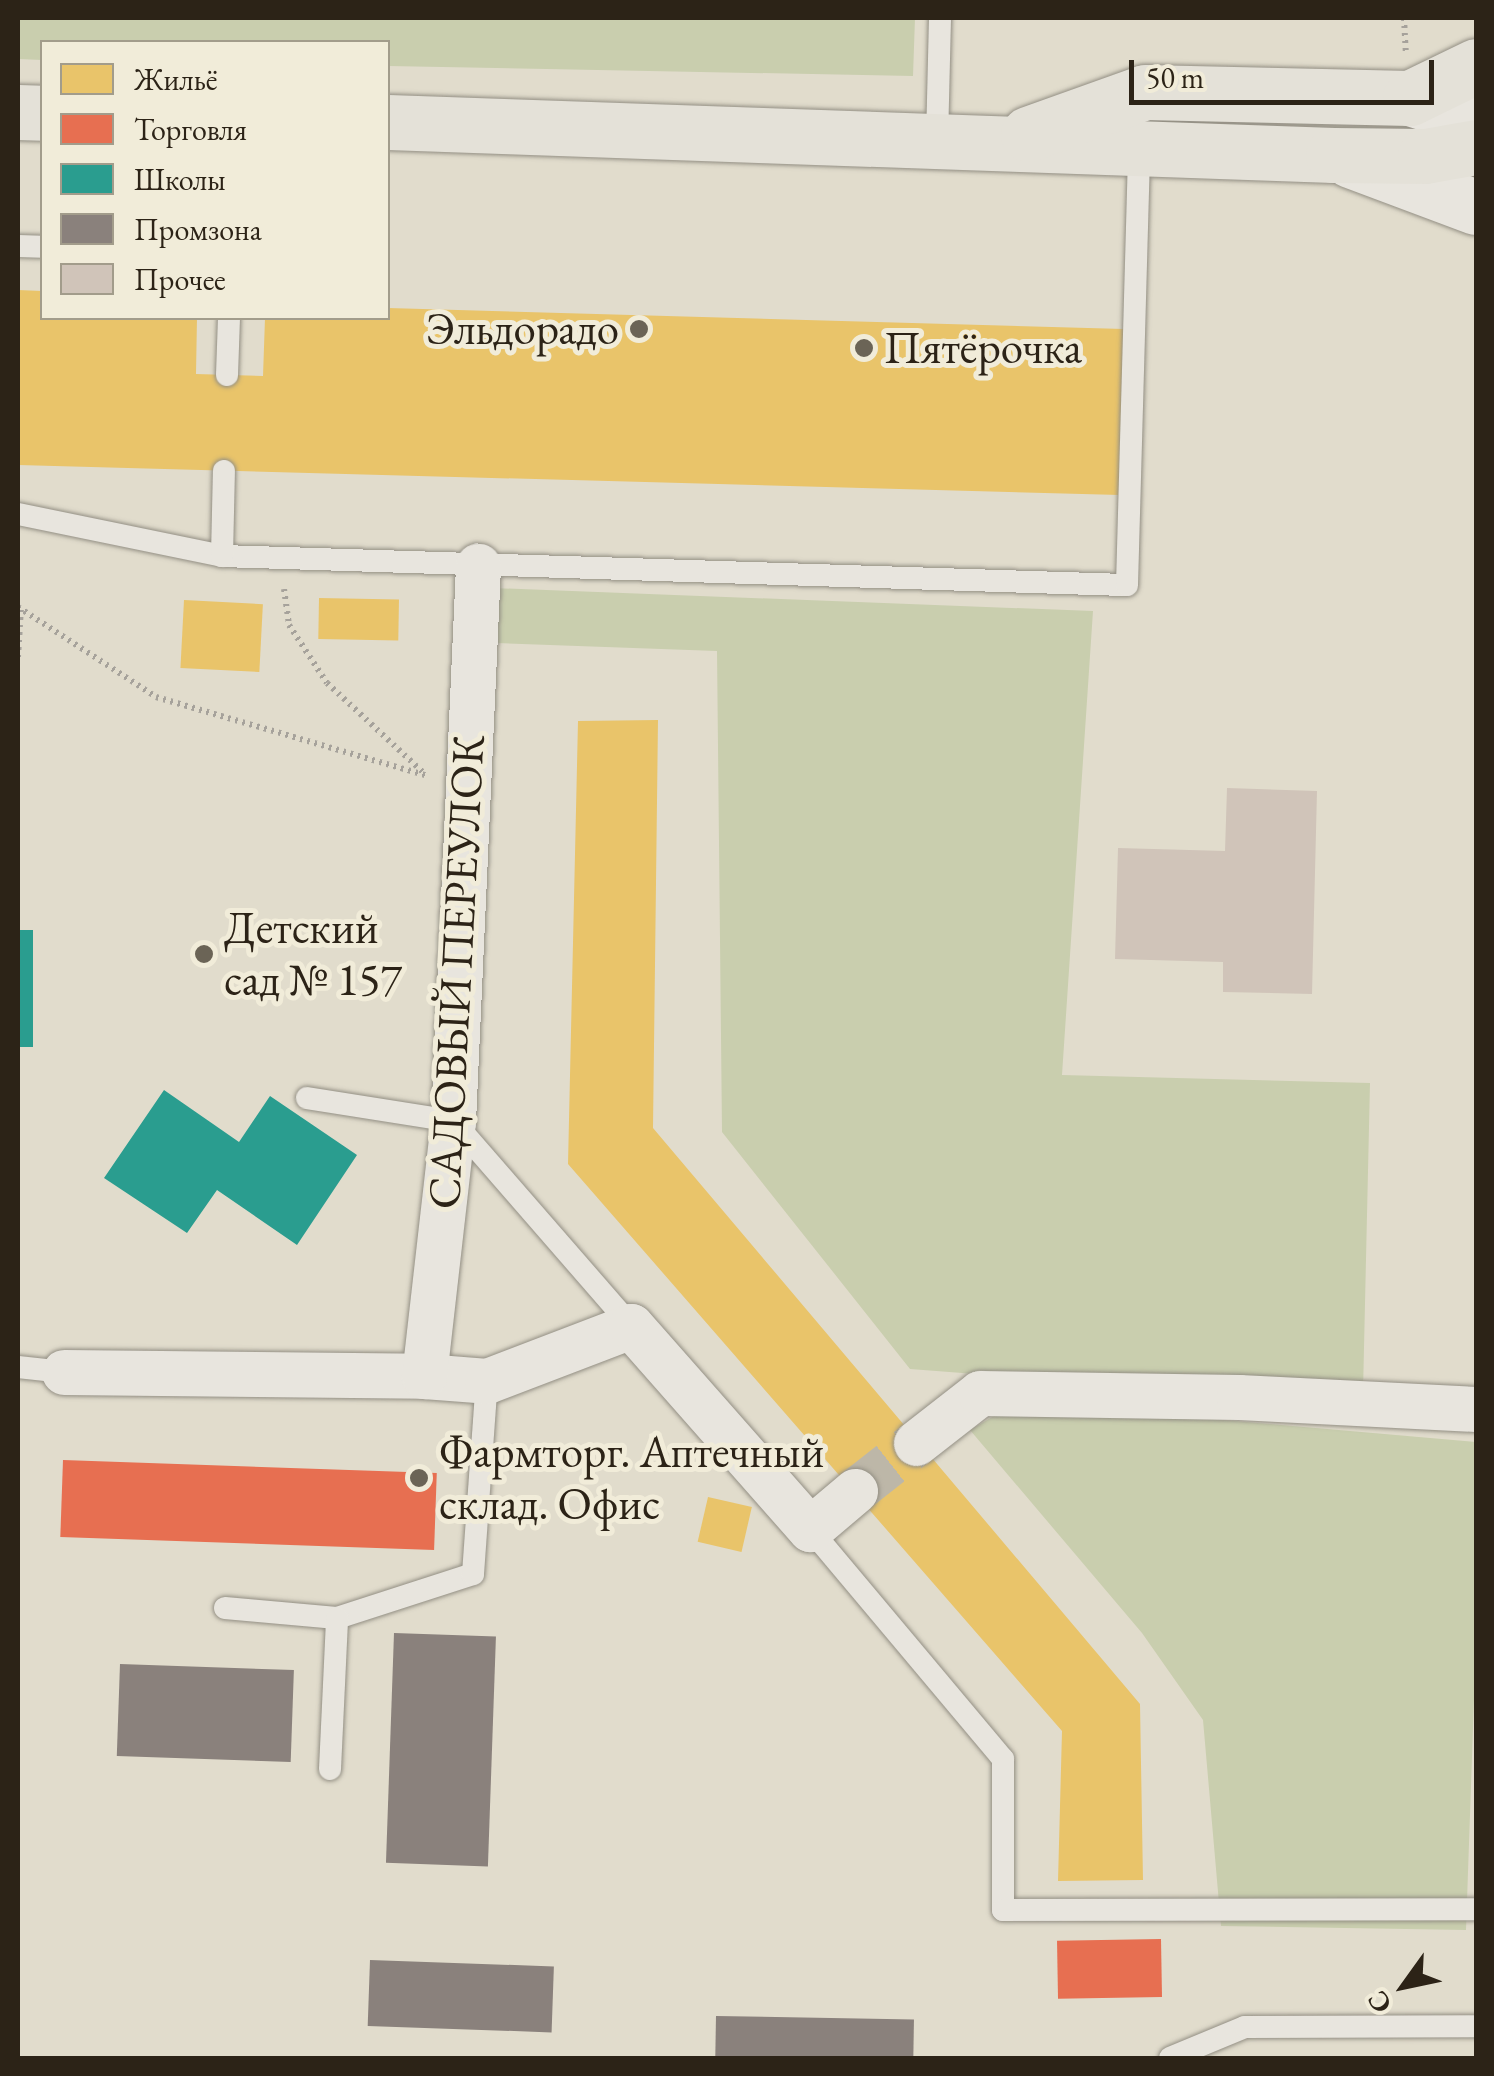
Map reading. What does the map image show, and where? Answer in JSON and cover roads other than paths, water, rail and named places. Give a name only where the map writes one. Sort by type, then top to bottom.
[{"type":"main road","points":[[1410,98],[1476,66]]},
{"type":"main road","points":[[1002,143],[1145,92],[1410,98],[1476,119]]},
{"type":"main road","points":[[390,122],[1333,155],[1425,156],[1476,147]]},
{"type":"main road","points":[[1333,155],[1416,181],[1476,207]]},
{"type":"street","name":"САДОВЫЙ ПЕРЕУЛОК","points":[[424,1376],[453,1121],[478,566]]},
{"type":"street","points":[[64,1372],[424,1376],[487,1381],[631,1326],[810,1530],[855,1492]]},
{"type":"street","points":[[916,1443],[980,1393],[1239,1396],[1476,1409]]},
{"type":"lane","points":[[937,141],[940,18]]},
{"type":"lane","points":[[18,514],[222,556],[1127,585],[1139,148]]},
{"type":"lane","points":[[227,375],[228,320]]},
{"type":"lane","points":[[222,556],[224,470]]},
{"type":"lane","points":[[306,1098],[453,1121],[631,1326]]},
{"type":"lane","points":[[18,1367],[64,1372]]},
{"type":"lane","points":[[225,1608],[338,1618],[473,1574],[487,1381]]},
{"type":"lane","points":[[810,1530],[1003,1759],[1003,1910],[1476,1910]]},
{"type":"lane","points":[[330,1769],[338,1618]]},
{"type":"lane","points":[[1170,2058],[1245,2027],[1476,2026]]},
{"type":"tunnel","points":[[855,1491],[916,1443]]},
{"type":"place","name":"Эльдорадо","points":[[639,329]]},
{"type":"place","name":"Пятёрочка","points":[[864,348]]},
{"type":"place","name":"Детский сад № 157","points":[[204,954]]},
{"type":"place","name":"Фармторг. Аптечный склад. Офис","points":[[419,1478]]}]
